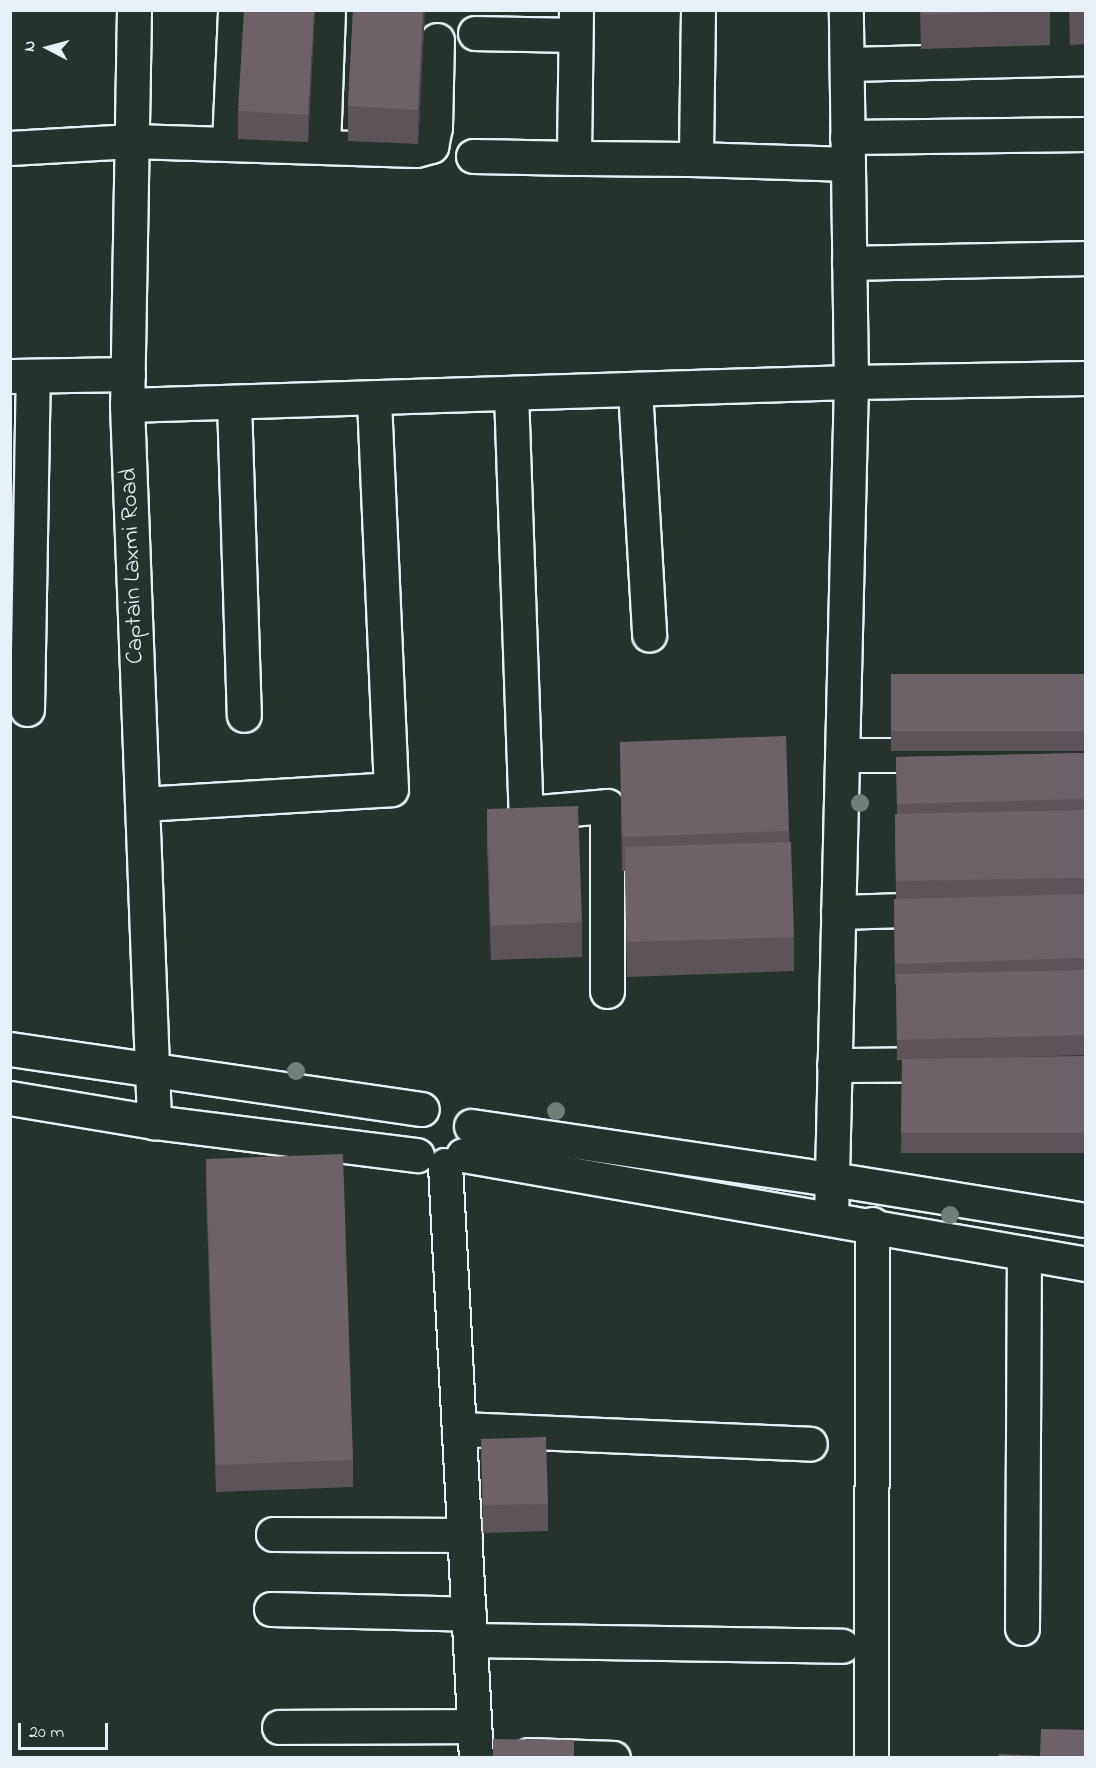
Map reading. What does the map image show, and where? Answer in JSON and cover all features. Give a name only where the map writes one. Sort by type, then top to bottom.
[{"type":"street","name":"Captain Laxmi Road","points":[[134,10],[128,390],[154,1122]]},
{"type":"street","points":[[229,144],[235,10]]},
{"type":"street","points":[[323,147],[328,10]]},
{"type":"street","points":[[696,159],[698,10]]},
{"type":"street","points":[[831,1218],[851,382],[846,10]]},
{"type":"street","points":[[846,64],[1074,59],[1063,10]]},
{"type":"street","points":[[475,33],[576,23],[574,158]]},
{"type":"street","points":[[10,148],[132,141],[416,150],[431,146],[435,128],[436,40]]},
{"type":"street","points":[[473,156],[696,159],[1086,134]]},
{"type":"street","points":[[849,263],[1086,258]]},
{"type":"street","points":[[27,709],[22,376],[234,402],[851,382],[1086,378]]},
{"type":"street","points":[[635,389],[649,635]]},
{"type":"street","points":[[511,393],[526,813],[607,806],[607,991]]},
{"type":"street","points":[[142,804],[391,789],[374,397]]},
{"type":"street","points":[[234,402],[244,715]]},
{"type":"street","points":[[842,755],[1086,754]]},
{"type":"street","points":[[838,912],[970,908]]},
{"type":"street","points":[[10,1049],[422,1109]]},
{"type":"street","points":[[834,1065],[980,1064]]},
{"type":"street","points":[[10,1098],[154,1122],[449,1150],[832,1179],[1086,1220]]},
{"type":"street","points":[[475,1746],[459,1429],[449,1150],[460,1109],[452,1104],[431,1104],[422,1109],[411,1125],[410,1136],[449,1150],[1086,1263]]},
{"type":"street","points":[[871,1758],[872,1224]]},
{"type":"street","points":[[1022,1628],[1024,1252]]},
{"type":"street","points":[[459,1429],[810,1444]]},
{"type":"street","points":[[273,1534],[465,1535]]},
{"type":"street","points":[[271,1609],[470,1627],[842,1646]]},
{"type":"street","points":[[279,1727],[613,1758]]},
{"type":"building","points":[[244,10],[314,10],[308,115],[238,111]]},
{"type":"building","points":[[353,10],[423,10],[418,110],[348,106]]},
{"type":"building","points":[[921,10],[1048,10],[921,15]]},
{"type":"building","points":[[891,674],[1086,674],[1086,731],[891,731]]},
{"type":"building","points":[[786,736],[789,831],[622,837],[620,742]]},
{"type":"building","points":[[1086,753],[1086,799],[897,804],[896,757]]},
{"type":"building","points":[[578,806],[582,922],[491,926],[487,809]]},
{"type":"building","points":[[1086,810],[1086,878],[896,881],[895,814]]},
{"type":"building","points":[[791,842],[794,937],[627,942],[625,847]]},
{"type":"building","points":[[1086,894],[1086,958],[895,964],[894,899]]},
{"type":"building","points":[[1086,970],[1086,1035],[897,1040],[896,974]]},
{"type":"building","points":[[1086,1056],[1086,1133],[901,1133],[902,1059]]},
{"type":"building","points":[[343,1154],[353,1460],[216,1465],[206,1159]]},
{"type":"building","points":[[546,1437],[548,1504],[483,1505],[481,1439]]},
{"type":"building","points":[[1041,1729],[1086,1730],[1086,1758],[999,1758],[999,1754],[1040,1756]]},
{"type":"building","points":[[493,1739],[574,1740],[574,1758],[493,1758]]}]
